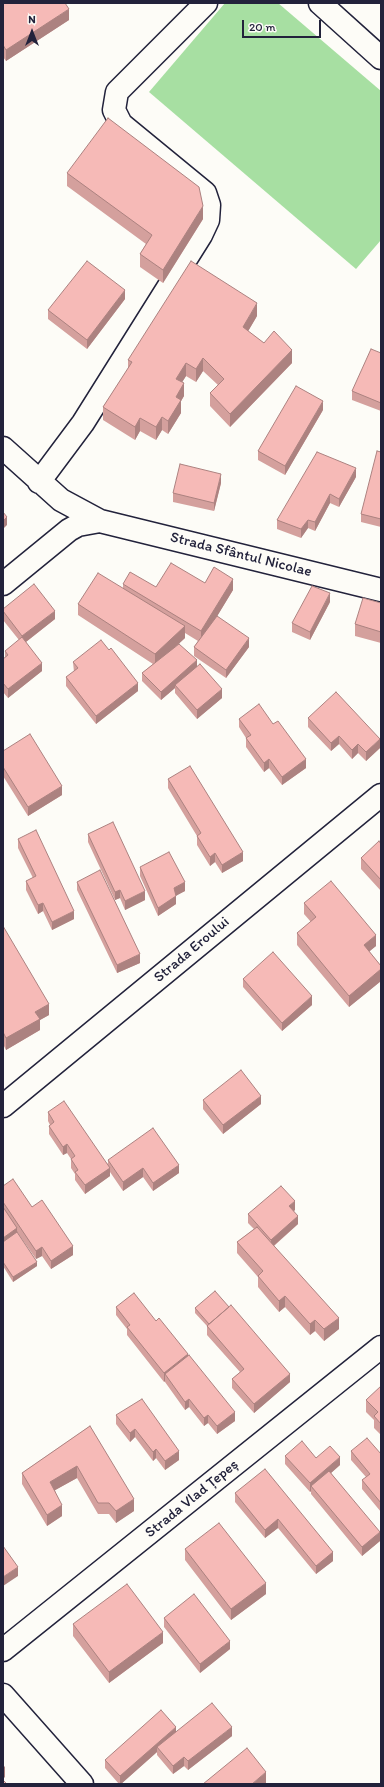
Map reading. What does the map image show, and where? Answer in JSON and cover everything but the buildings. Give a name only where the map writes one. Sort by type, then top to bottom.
[{"type":"street","points":[[39,482],[83,423],[202,235],[208,220],[209,205],[205,193],[121,124],[114,110],[117,92],[206,3]]},
{"type":"street","points":[[320,3],[381,58]]},
{"type":"street","name":"Strada Sfântul Nicolae","points":[[3,448],[39,482],[61,500],[100,521],[381,590]]},
{"type":"street","name":"Strada Sfântul Nicolae","points":[[3,584],[69,530],[78,525],[100,521]]},
{"type":"street","name":"Strada Eroului","points":[[3,1106],[381,795]]},
{"type":"street","name":"Strada Vlad Țepeș","points":[[3,1650],[381,1347]]},
{"type":"street","points":[[3,1695],[82,1784]]},
{"type":"green space","points":[[225,3],[278,3],[381,91],[381,240],[356,269],[149,92]]}]
